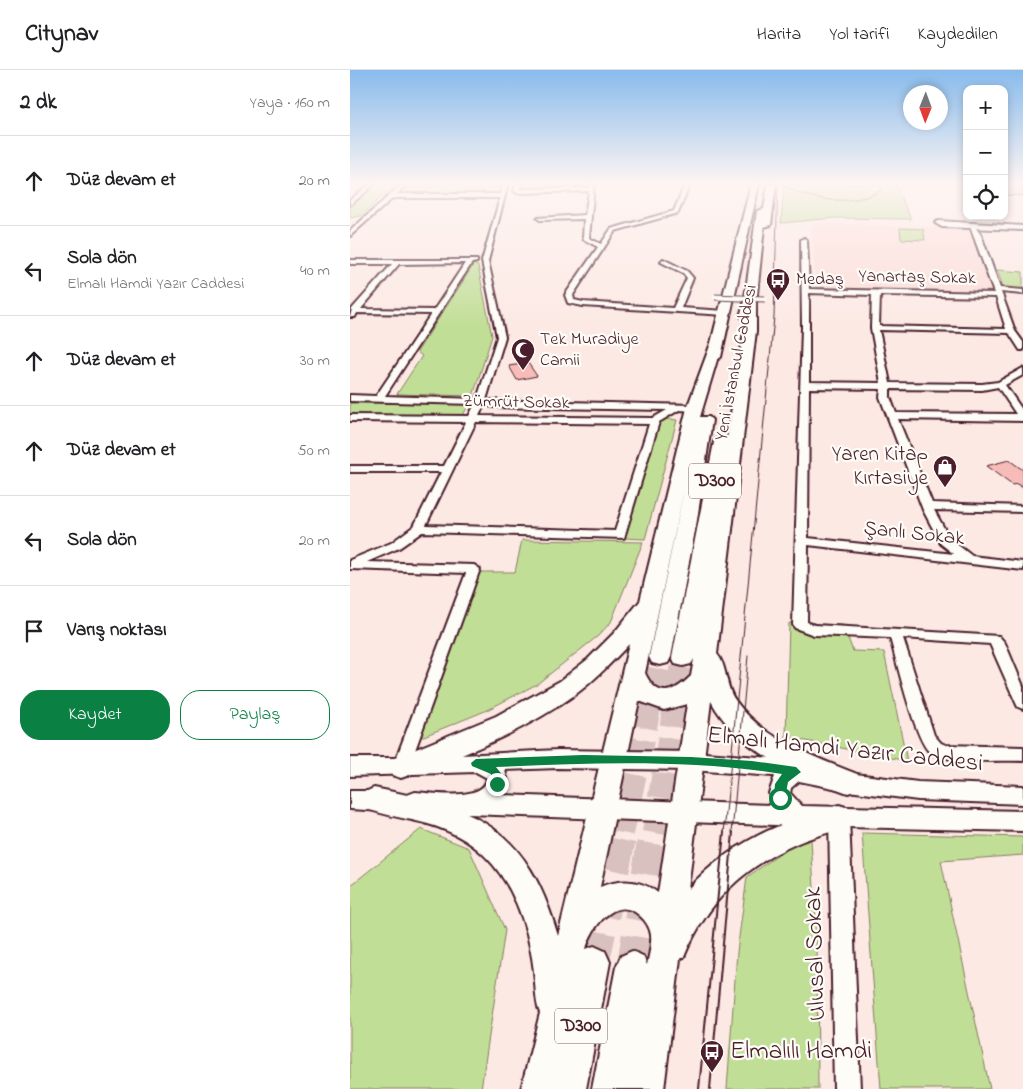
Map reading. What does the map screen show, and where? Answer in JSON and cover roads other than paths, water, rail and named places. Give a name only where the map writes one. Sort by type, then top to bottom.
[{"type":"highway","points":[[736,266],[733,251],[737,232]]},
{"type":"highway","name":"Yeni İstanbul Caddesi","points":[[660,657],[688,520],[716,345],[744,232]]},
{"type":"highway","name":"Yeni İstanbul Caddesi","points":[[683,658],[742,330],[757,302],[754,267],[759,232]]},
{"type":"highway","points":[[754,267],[762,252],[765,232]]},
{"type":"highway","points":[[646,1089],[750,331],[757,302]]},
{"type":"highway","points":[[539,1089],[652,596],[686,408],[716,345]]},
{"type":"highway","points":[[401,767],[491,730],[557,696],[588,673],[615,647],[635,623],[652,596]]},
{"type":"highway","points":[[707,639],[716,685],[726,707],[735,718],[754,734],[777,748],[848,782]]},
{"type":"highway","points":[[634,673],[637,683],[646,694],[663,700],[682,698],[690,694],[702,680]]},
{"type":"highway","points":[[362,800],[405,807],[455,822],[480,834],[499,850],[530,898],[539,920],[550,975],[553,1030]]},
{"type":"highway","points":[[662,979],[683,923],[692,908],[720,877],[751,853],[779,837],[815,823],[839,817]]},
{"type":"highway","points":[[576,930],[589,912],[602,900],[626,894],[639,898],[658,912],[665,924],[667,940]]},
{"type":"highway","name":"D300","points":[[568,1089],[594,962]]},
{"type":"highway","name":"D300","points":[[610,1089],[632,967]]},
{"type":"main road","points":[[350,767],[401,767],[614,759],[691,761]]},
{"type":"main road","name":"Elmalı Hamdi Yazır Caddesi","points":[[691,761],[752,765],[848,782],[946,793],[1023,795]]},
{"type":"main road","points":[[472,804],[494,792],[498,776],[495,770],[476,763]]},
{"type":"main road","points":[[796,772],[784,778],[781,784],[780,798],[791,811],[801,816]]},
{"type":"main road","points":[[362,800],[801,816],[1023,821]]},
{"type":"street","points":[[350,565],[405,542],[419,528],[481,402],[501,337],[485,261],[493,232]]},
{"type":"street","points":[[586,232],[586,239],[601,246]]},
{"type":"street","points":[[612,232],[569,295],[570,301],[583,304],[725,313]]},
{"type":"street","points":[[975,232],[1011,331],[1023,348]]},
{"type":"street","points":[[804,240],[805,291],[800,624],[814,630],[994,639],[998,643],[1023,703]]},
{"type":"street","points":[[379,398],[470,261]]},
{"type":"street","points":[[350,262],[485,261]]},
{"type":"street","points":[[663,261],[685,272],[690,278],[676,310]]},
{"type":"street","points":[[353,311],[397,262]]},
{"type":"street","name":"Yanartaş Sokak","points":[[805,291],[1023,292]]},
{"type":"street","points":[[876,292],[875,328],[886,385],[885,397],[928,506],[945,541],[969,560]]},
{"type":"street","points":[[714,297],[757,302]]},
{"type":"street","points":[[353,311],[436,312]]},
{"type":"street","points":[[875,328],[1011,331]]},
{"type":"street","points":[[804,384],[982,387],[1000,384],[1023,371]]},
{"type":"street","points":[[1000,384],[1023,417]]},
{"type":"street","name":"Zümrüt Sokak","points":[[350,398],[686,408]]},
{"type":"street","points":[[419,528],[620,535],[655,421],[686,408]]},
{"type":"street","points":[[892,416],[1023,417]]},
{"type":"street","name":"Zümrüt Sokak","points":[[350,418],[655,421]]},
{"type":"street","points":[[350,469],[449,469]]},
{"type":"street","points":[[928,506],[1023,509]]},
{"type":"street","name":"Şanlı Sokak","points":[[801,541],[1023,566]]},
{"type":"street","points":[[350,565],[474,569],[401,767]]},
{"type":"street","points":[[895,633],[927,738],[935,748],[946,752],[1023,754]]},
{"type":"street","name":"Ulusal Sokak","points":[[839,817],[848,1089]]},
{"type":"tunnel","points":[[622,833],[660,657]]},
{"type":"tunnel","points":[[654,833],[683,658]]},
{"type":"tunnel","points":[[594,962],[622,832]]},
{"type":"tunnel","points":[[632,967],[654,832]]},
{"type":"tram line","points":[[724,833],[774,317],[777,232]]},
{"type":"tram line","points":[[732,833],[748,656]]},
{"type":"tram line","points":[[699,1089],[724,832]]},
{"type":"tram line","points":[[710,1089],[733,832]]},
{"type":"place","name":"Medaş","points":[[778,301]]},
{"type":"place","name":"Tek Muradiye Camii","points":[[523,371]]},
{"type":"place","name":"Yaren Kitap Kırtasiye","points":[[945,488]]},
{"type":"place","name":"Elmalılı Hamdi","points":[[712,1073]]}]
